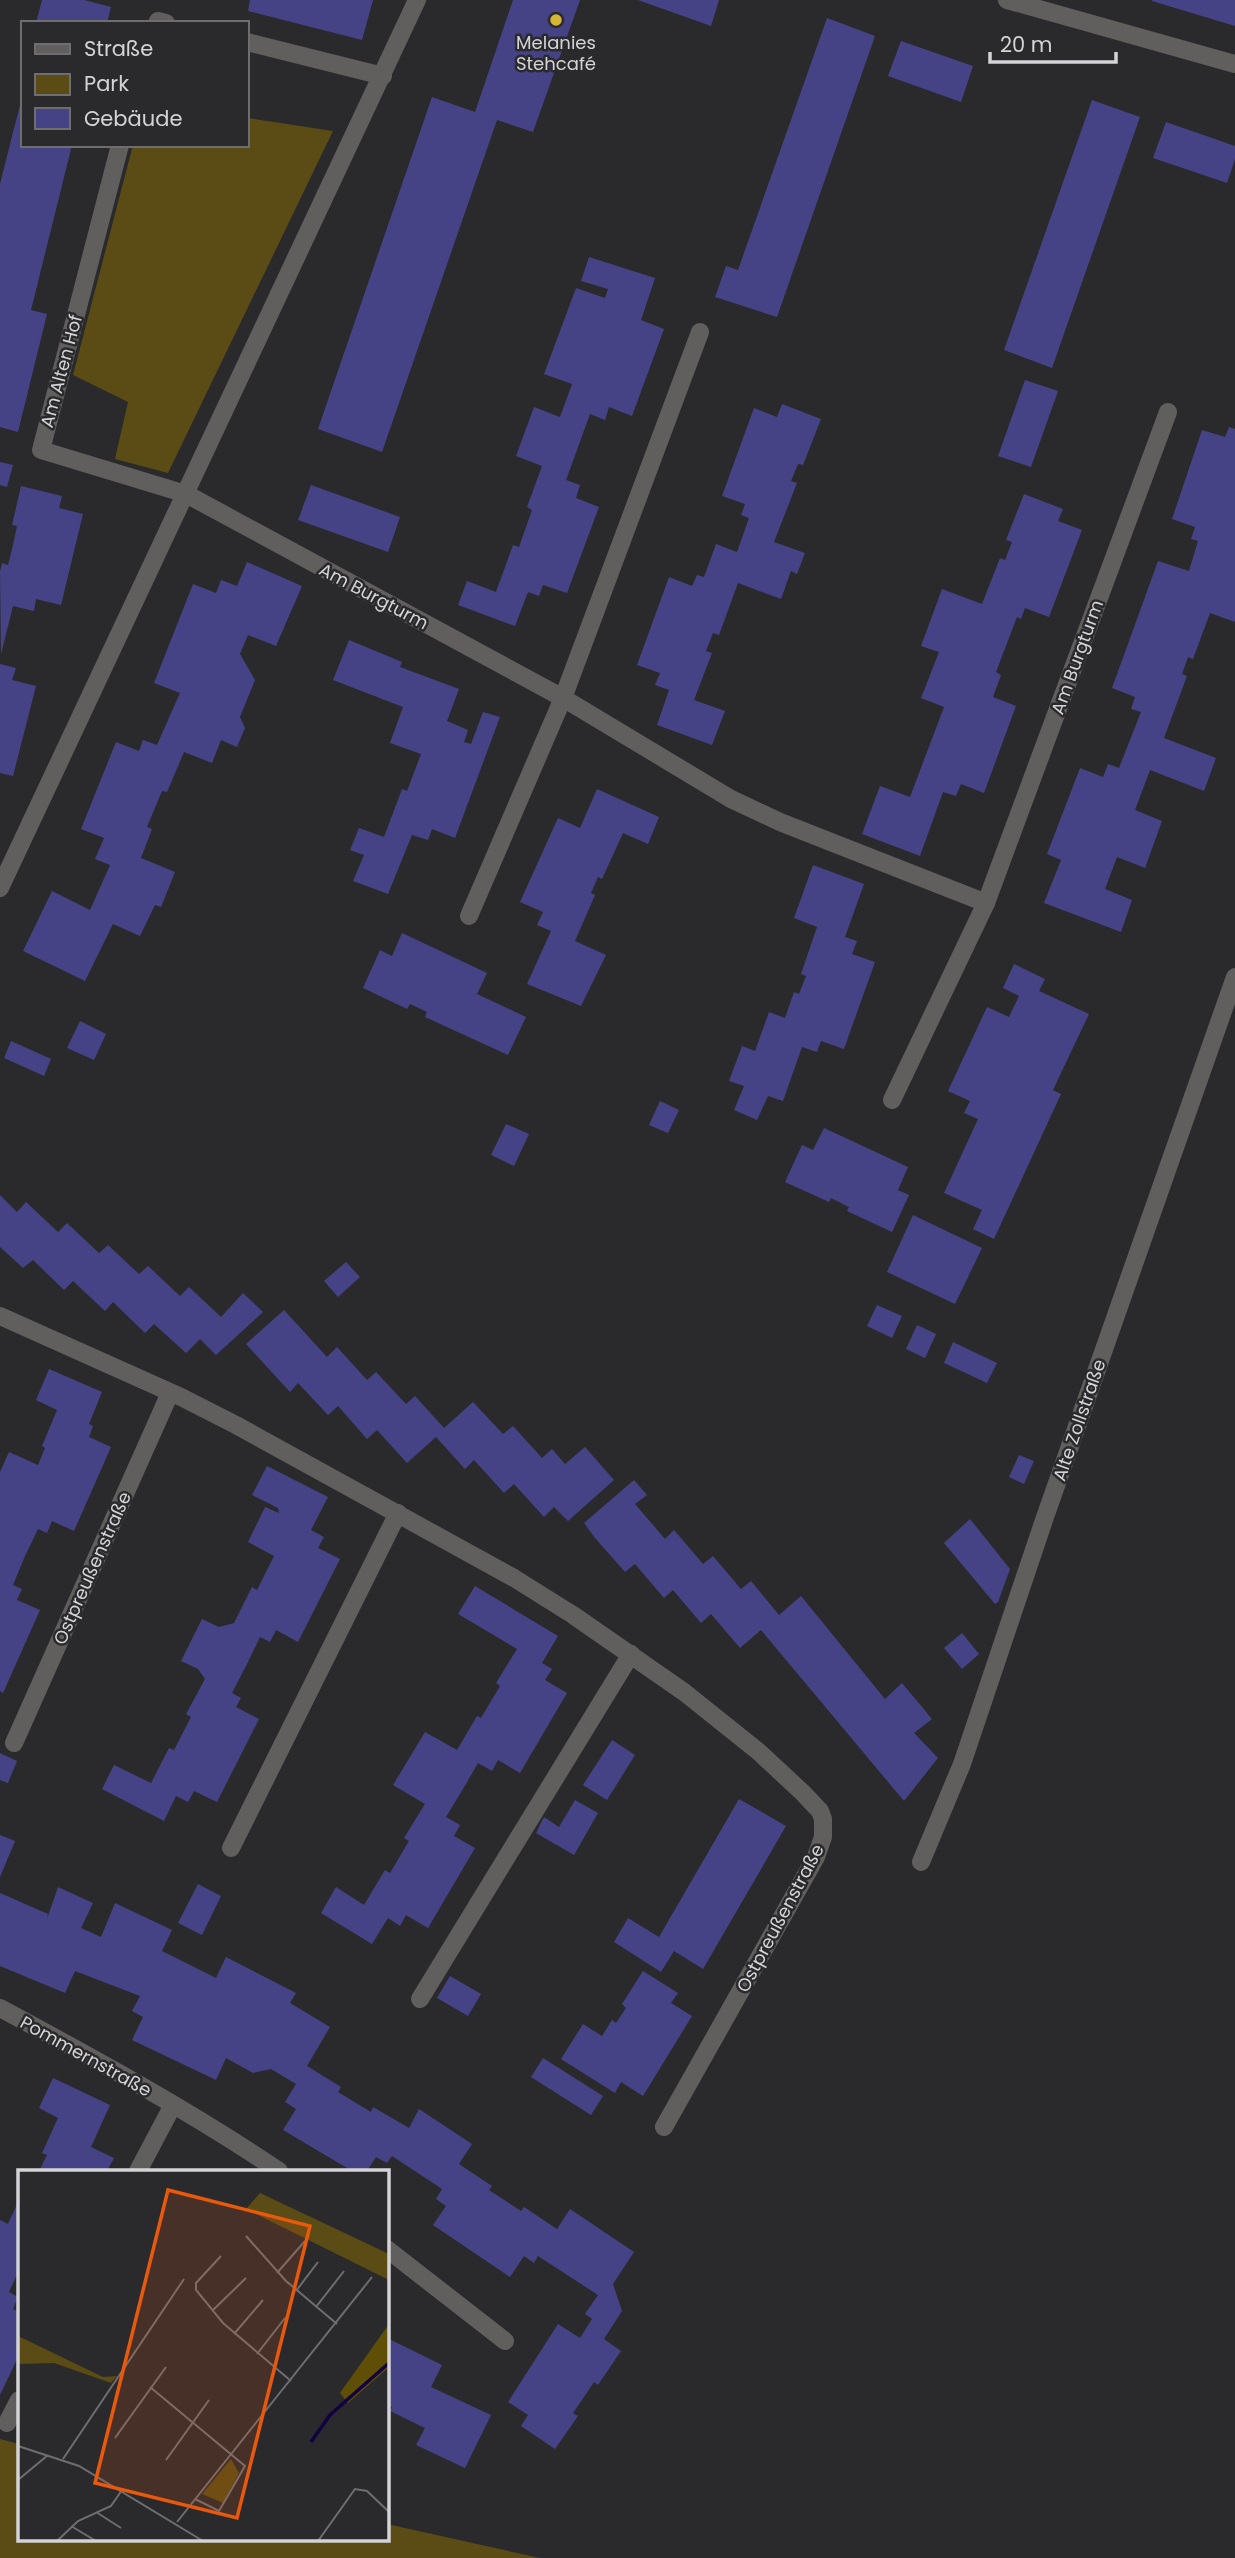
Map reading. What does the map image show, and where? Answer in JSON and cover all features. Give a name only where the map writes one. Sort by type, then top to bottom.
[{"type":"street","points":[[0,888],[417,0]]},
{"type":"street","points":[[1007,0],[1235,64]]},
{"type":"street","points":[[248,42],[383,76]]},
{"type":"street","name":"Am Alten Hof","points":[[119,147],[41,450],[186,494]]},
{"type":"street","points":[[469,916],[562,698],[700,332]]},
{"type":"street","name":"Am Burgturm","points":[[892,1100],[986,903],[1167,412]]},
{"type":"street","name":"Am Burgturm","points":[[186,494],[562,698],[743,805],[986,903]]},
{"type":"street","name":"Alte Zollstraße","points":[[921,1862],[962,1765],[1062,1468],[1235,977]]},
{"type":"street","name":"Ostpreußenstraße","points":[[0,1316],[170,1393],[279,1448],[513,1578],[631,1654],[734,1731],[783,1773],[820,1811],[823,1837],[816,1857],[664,2127]]},
{"type":"street","name":"Ostpreußenstraße","points":[[13,1743],[170,1393]]},
{"type":"street","points":[[231,1848],[398,1513]]},
{"type":"street","points":[[420,1999],[631,1654]]},
{"type":"street","name":"Pommernstraße","points":[[0,2008],[84,2053],[277,2170]]},
{"type":"street","name":"Pommernstraße","points":[[139,2170],[173,2105]]},
{"type":"street","points":[[388,2250],[505,2341]]},
{"type":"street","points":[[7,2423],[18,2402]]},
{"type":"green space","points":[[248,118],[333,131],[168,473],[115,459],[128,402],[73,375],[132,147],[248,147]]},
{"type":"green space","points":[[0,2439],[18,2444],[18,2540],[388,2540],[388,2524],[540,2558],[0,2558]]},
{"type":"building","points":[[42,0],[84,0],[111,7],[108,21],[37,21]]},
{"type":"building","points":[[250,0],[373,0],[362,40],[248,11]]},
{"type":"building","points":[[513,0],[580,0],[533,132],[497,120],[382,452],[318,429],[432,97],[475,112]]},
{"type":"building","points":[[638,0],[719,0],[711,26]]},
{"type":"building","points":[[1235,0],[1235,26],[1152,1]]},
{"type":"building","points":[[827,18],[875,36],[777,317],[715,297],[726,266],[738,270]]},
{"type":"building","points":[[901,41],[973,66],[961,102],[888,76]]},
{"type":"building","points":[[1092,100],[1140,117],[1052,368],[1004,350]]},
{"type":"building","points":[[21,101],[21,147],[72,147],[31,310],[47,314],[18,432],[0,427],[0,184]]},
{"type":"building","points":[[1166,122],[1235,146],[1235,159],[1227,183],[1153,158]]},
{"type":"building","points":[[589,257],[655,278],[641,320],[664,329],[632,416],[609,407],[605,420],[590,414],[566,480],[580,485],[576,498],[599,507],[567,593],[543,585],[539,596],[528,592],[515,626],[458,605],[467,581],[496,592],[513,545],[519,547],[532,510],[527,507],[542,466],[516,456],[534,407],[560,417],[572,384],[544,374],[576,288],[605,298],[608,289],[581,281]]},
{"type":"building","points":[[1025,380],[1058,391],[1031,467],[998,456]]},
{"type":"building","points":[[782,404],[821,419],[803,465],[798,464],[791,481],[797,483],[774,542],[805,553],[797,574],[791,571],[781,599],[738,583],[719,635],[713,633],[706,651],[712,653],[694,700],[725,711],[712,745],[657,725],[669,690],[655,685],[660,673],[637,665],[669,577],[692,586],[697,575],[704,577],[716,544],[737,552],[749,518],[741,515],[745,504],[722,496],[754,408],[777,417]]},
{"type":"building","points":[[1229,427],[1235,429],[1235,622],[1210,613],[1193,659],[1188,657],[1182,674],[1187,676],[1164,738],[1216,758],[1204,791],[1150,770],[1135,810],[1162,821],[1145,868],[1117,857],[1105,889],[1132,900],[1121,932],[1044,903],[1061,860],[1047,854],[1080,768],[1103,777],[1108,764],[1119,768],[1141,712],[1131,709],[1135,697],[1112,688],[1158,561],[1189,571],[1198,541],[1191,539],[1195,527],[1172,519],[1202,430],[1225,437]]},
{"type":"building","points":[[0,462],[13,465],[7,487],[0,485]]},
{"type":"building","points":[[311,485],[400,517],[388,552],[298,520]]},
{"type":"building","points":[[21,486],[62,496],[59,508],[83,514],[61,605],[36,599],[34,611],[13,606],[1,654],[0,572],[2,563],[8,565],[13,545],[17,526],[12,525]]},
{"type":"building","points":[[1024,494],[1063,509],[1058,521],[1082,530],[1049,617],[1025,608],[1021,619],[1017,617],[996,672],[1001,675],[993,697],[1016,706],[984,793],[961,784],[956,796],[943,792],[920,856],[862,834],[880,786],[910,797],[944,707],[921,698],[939,652],[921,646],[942,589],[982,604],[1000,558],[1005,560],[1012,542],[1006,540]]},
{"type":"building","points":[[247,562],[302,586],[276,646],[248,635],[240,654],[255,680],[240,717],[245,728],[237,747],[221,740],[212,763],[184,752],[167,792],[162,791],[147,827],[152,829],[141,858],[175,872],[161,907],[155,905],[140,936],[113,924],[85,981],[23,951],[52,891],[90,910],[110,865],[95,859],[104,838],[81,829],[116,742],[139,751],[143,740],[157,745],[180,693],[154,683],[193,584],[216,593],[221,580],[237,586]]},
{"type":"building","points":[[349,640],[402,662],[400,667],[459,689],[447,721],[468,730],[464,742],[471,744],[483,712],[500,717],[455,838],[432,829],[428,840],[412,835],[388,894],[353,881],[364,855],[350,850],[359,828],[384,837],[402,789],[407,791],[421,754],[390,743],[403,707],[333,680]]},
{"type":"building","points":[[0,664],[16,668],[12,680],[36,686],[13,776],[0,773]]},
{"type":"building","points":[[597,789],[659,817],[648,844],[623,833],[602,879],[598,877],[591,893],[595,895],[575,941],[606,955],[581,1006],[527,984],[551,931],[537,925],[543,912],[520,902],[558,818],[580,828]]},
{"type":"building","points":[[813,865],[864,884],[845,937],[857,941],[852,954],[875,962],[844,1049],[821,1041],[817,1052],[802,1047],[783,1101],[768,1096],[757,1120],[734,1110],[744,1086],[729,1081],[742,1046],[755,1051],[769,1012],[785,1018],[794,992],[799,994],[806,976],[801,974],[817,927],[794,918]]},
{"type":"building","points":[[402,933],[487,973],[477,994],[526,1017],[508,1055],[425,1017],[427,1012],[410,1004],[407,1009],[363,988],[380,950],[392,956]]},
{"type":"building","points":[[1014,964],[1045,979],[1039,991],[1089,1014],[1053,1090],[1061,1094],[994,1239],[973,1229],[982,1210],[944,1193],[978,1119],[964,1113],[970,1101],[948,1091],[987,1007],[1009,1017],[1019,996],[1003,988]]},
{"type":"building","points":[[80,1021],[106,1034],[94,1060],[67,1048]]},
{"type":"building","points":[[11,1041],[51,1059],[44,1076],[4,1058]]},
{"type":"building","points":[[660,1101],[679,1110],[668,1133],[649,1125]]},
{"type":"building","points":[[506,1124],[529,1134],[514,1166],[491,1155]]},
{"type":"building","points":[[824,1128],[908,1167],[898,1190],[909,1195],[892,1232],[847,1211],[849,1207],[831,1198],[829,1202],[785,1182],[802,1145],[813,1150]]},
{"type":"building","points":[[0,1195],[17,1212],[26,1202],[58,1232],[67,1223],[99,1253],[108,1245],[139,1274],[148,1266],[180,1296],[189,1287],[221,1317],[243,1293],[263,1312],[216,1355],[200,1339],[186,1353],[154,1324],[145,1333],[113,1302],[105,1311],[73,1281],[64,1290],[33,1260],[23,1268],[0,1247]]},
{"type":"building","points":[[913,1215],[982,1248],[955,1304],[887,1272]]},
{"type":"building","points":[[346,1262],[360,1277],[338,1297],[324,1281]]},
{"type":"building","points":[[877,1305],[902,1316],[892,1338],[867,1326]]},
{"type":"building","points":[[284,1310],[327,1357],[337,1347],[367,1380],[376,1372],[406,1404],[415,1396],[444,1428],[473,1402],[503,1434],[513,1426],[542,1458],[552,1449],[565,1464],[585,1447],[614,1480],[568,1521],[554,1507],[544,1517],[514,1484],[504,1493],[474,1460],[465,1469],[436,1437],[407,1463],[377,1430],[367,1439],[338,1406],[328,1415],[298,1383],[290,1392],[246,1344]]},
{"type":"building","points":[[917,1325],[936,1334],[925,1358],[906,1349]]},
{"type":"building","points":[[953,1342],[997,1363],[987,1383],[944,1363]]},
{"type":"building","points":[[49,1369],[102,1392],[89,1424],[93,1426],[89,1437],[111,1447],[74,1531],[52,1521],[47,1533],[38,1529],[25,1556],[13,1585],[22,1589],[17,1600],[40,1610],[3,1693],[0,1691],[0,1472],[9,1452],[38,1465],[45,1448],[42,1446],[57,1410],[36,1400]]},
{"type":"building","points":[[1019,1455],[1034,1461],[1024,1484],[1009,1477]]},
{"type":"building","points":[[267,1466],[328,1497],[311,1530],[324,1537],[318,1548],[340,1559],[298,1642],[276,1630],[270,1642],[260,1637],[232,1693],[241,1698],[236,1707],[259,1719],[217,1802],[194,1791],[188,1802],[176,1796],[164,1821],[102,1789],[114,1765],[151,1783],[169,1748],[174,1750],[191,1717],[186,1714],[205,1679],[198,1669],[181,1661],[202,1619],[219,1627],[234,1623],[252,1587],[257,1590],[274,1556],[248,1542],[265,1507],[279,1513],[278,1508],[252,1495]]},
{"type":"building","points":[[634,1480],[647,1495],[635,1504],[665,1539],[674,1530],[703,1564],[713,1556],[741,1589],[751,1581],[779,1615],[801,1596],[885,1699],[902,1683],[932,1719],[914,1733],[938,1758],[904,1801],[761,1630],[740,1648],[711,1614],[701,1623],[673,1590],[664,1598],[635,1564],[625,1572],[595,1538],[584,1523]]},
{"type":"building","points":[[970,1519],[1010,1569],[995,1604],[944,1543]]},
{"type":"building","points":[[475,1586],[558,1636],[542,1663],[552,1669],[545,1680],[567,1693],[520,1773],[498,1760],[492,1771],[478,1763],[446,1817],[460,1825],[454,1836],[475,1848],[428,1928],[406,1915],[400,1926],[388,1918],[372,1944],[321,1913],[336,1887],[364,1905],[385,1870],[390,1873],[409,1841],[404,1838],[425,1804],[393,1785],[425,1732],[457,1750],[477,1716],[481,1718],[500,1686],[496,1683],[517,1649],[458,1614]]},
{"type":"building","points":[[962,1633],[979,1654],[962,1669],[944,1648]]},
{"type":"building","points":[[612,1740],[635,1755],[607,1800],[583,1785]]},
{"type":"building","points":[[0,1753],[17,1761],[8,1783],[0,1780]]},
{"type":"building","points":[[739,1799],[786,1826],[703,1969],[674,1951],[661,1972],[614,1942],[628,1918],[659,1937]]},
{"type":"building","points":[[575,1800],[598,1813],[574,1855],[536,1833],[544,1817],[559,1827]]},
{"type":"building","points":[[0,1835],[15,1841],[0,1877]]},
{"type":"building","points":[[198,1884],[221,1896],[202,1935],[178,1923]]},
{"type":"building","points":[[58,1887],[93,1903],[81,1928],[101,1937],[115,1903],[172,1930],[162,1951],[216,1978],[226,1957],[296,1993],[290,2003],[330,2027],[307,2066],[341,2087],[338,2092],[371,2112],[373,2107],[409,2128],[419,2109],[472,2144],[459,2164],[492,2186],[489,2190],[521,2211],[524,2207],[557,2229],[570,2209],[634,2252],[613,2284],[622,2311],[604,2339],[621,2351],[598,2385],[594,2382],[573,2413],[578,2416],[555,2449],[521,2426],[528,2415],[508,2402],[558,2324],[580,2338],[592,2319],[585,2314],[598,2295],[538,2256],[534,2263],[524,2256],[510,2277],[433,2225],[446,2206],[436,2199],[442,2189],[392,2156],[387,2163],[376,2157],[368,2170],[350,2170],[283,2130],[296,2109],[285,2102],[296,2084],[271,2069],[253,2073],[226,2058],[216,2080],[132,2040],[143,2017],[132,2011],[140,1996],[75,1971],[65,1993],[0,1966],[0,1893],[48,1914],[47,1919]]},
{"type":"building","points":[[643,1971],[678,1993],[671,2003],[692,2016],[643,2096],[621,2082],[615,2093],[561,2059],[583,2024],[602,2036],[612,2020],[616,2023],[626,2008],[622,2004]]},
{"type":"building","points":[[450,1976],[481,1994],[468,2016],[437,1998]]},
{"type":"building","points":[[543,2058],[603,2096],[591,2115],[531,2077]]},
{"type":"building","points":[[53,2078],[110,2105],[91,2147],[114,2158],[108,2170],[40,2170],[47,2155],[42,2153],[58,2118],[39,2108]]},
{"type":"building","points":[[18,2202],[18,2272],[9,2292],[18,2297],[13,2309],[18,2312],[18,2357],[0,2395],[0,2220],[8,2224]]},
{"type":"building","points":[[388,2338],[442,2365],[431,2387],[491,2415],[465,2468],[416,2445],[425,2428],[390,2411],[392,2407],[388,2405]]},
{"type":"place","name":"Melanies Stehcafé","points":[[556,20]]}]
